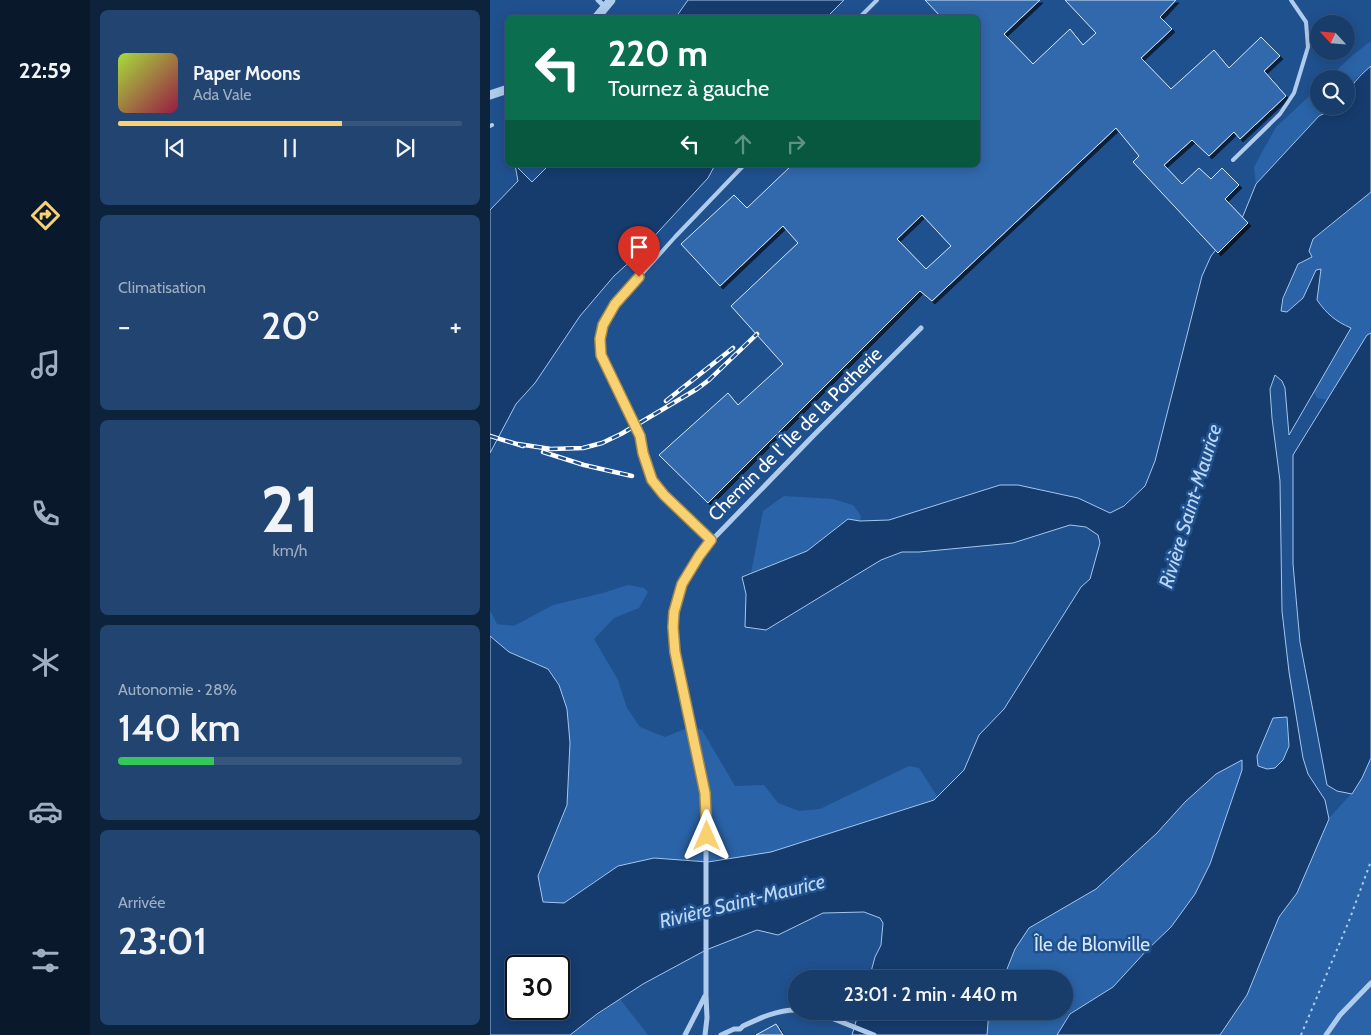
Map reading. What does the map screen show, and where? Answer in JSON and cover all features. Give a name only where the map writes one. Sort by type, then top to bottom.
[{"type":"street","points":[[598,15],[605,2]]},
{"type":"street","points":[[490,95],[505,90]]},
{"type":"street","name":"Chemin de l' Île de la Potherie","points":[[705,1035],[707,1018],[707,817],[705,793],[675,652],[674,612],[682,584],[711,540],[921,328]]},
{"type":"street","points":[[1326,1035],[1340,1015],[1371,983]]},
{"type":"street","points":[[685,1035],[706,993]]},
{"type":"street","points":[[721,1035],[740,1029],[768,1015],[788,1011]]},
{"type":"street","points":[[836,1020],[874,1035]]},
{"type":"lane","points":[[862,15],[877,0]]},
{"type":"lane","points":[[1233,160],[1280,114],[1294,93],[1308,47],[1306,22],[1291,0]]},
{"type":"lane","points":[[711,540],[664,495],[652,480],[643,453],[640,436],[601,355],[600,339],[603,325],[615,304],[675,237],[742,167]]},
{"type":"path","points":[[1301,1035],[1349,921],[1371,861]]},
{"type":"green space","points":[[1371,41],[1371,66],[1355,80],[1355,70],[1337,70],[1348,60],[1355,60],[1355,53]]},
{"type":"green space","points":[[1310,95],[1310,115],[1321,115],[1256,184],[1254,167],[1276,127]]},
{"type":"green space","points":[[1371,192],[1371,384],[1347,403],[1317,398],[1304,374],[1316,270],[1303,298],[1287,312],[1281,312],[1284,299],[1293,274],[1313,239]]},
{"type":"green space","points":[[784,496],[833,499],[853,505],[861,516],[860,521],[847,520],[807,551],[751,573],[763,511]]},
{"type":"green space","points":[[628,585],[644,588],[648,592],[639,608],[614,618],[594,639],[618,680],[627,708],[640,727],[665,737],[692,726],[702,730],[735,786],[764,785],[778,803],[799,811],[820,809],[909,766],[919,768],[937,796],[934,800],[771,852],[708,862],[654,858],[618,866],[564,903],[543,902],[538,876],[567,805],[548,669],[509,652],[490,636],[490,610],[497,624],[514,626],[553,605]]},
{"type":"green space","name":"Île de Blonville","points":[[1280,657],[1288,657],[1303,758],[1308,774],[1325,800],[1329,818],[1351,794],[1340,792],[1326,782],[1305,661],[1362,778],[1371,758],[1371,1035],[987,1035],[988,1020],[1073,1020],[1073,970],[1004,970],[1003,942]],"holes":[[[1243,762],[1249,771],[1219,839],[1242,770]]]},
{"type":"green space","points":[[620,999],[648,1035],[570,1035]]},
{"type":"water","points":[[688,0],[844,0],[829,15],[677,15]]},
{"type":"water","name":"Rivière Saint-Maurice","points":[[1371,66],[1371,192],[1313,239],[1309,251],[1312,257],[1298,264],[1283,298],[1281,311],[1287,312],[1303,298],[1316,270],[1321,269],[1317,300],[1332,317],[1351,328],[1289,435],[1285,388],[1282,381],[1275,375],[1270,389],[1280,481],[1282,611],[1289,672],[1303,758],[1308,774],[1325,800],[1329,819],[1297,893],[1279,917],[1247,995],[1220,1035],[1057,1035],[1066,1020],[1073,1020],[1073,1012],[1113,987],[1171,927],[1195,894],[1210,864],[1242,770],[1242,760],[1216,774],[1185,802],[1157,833],[1096,889],[1029,928],[1015,949],[1007,970],[871,970],[881,945],[883,923],[880,918],[864,912],[823,913],[778,935],[757,930],[706,950],[643,984],[597,1014],[570,1035],[490,1035],[490,636],[509,652],[548,669],[559,685],[567,709],[570,743],[567,805],[538,876],[543,902],[564,903],[618,866],[654,858],[708,862],[771,852],[934,800],[964,770],[979,735],[1004,709],[1081,587],[1090,579],[1100,543],[1098,535],[1086,527],[1070,525],[1013,543],[902,552],[881,560],[766,630],[745,627],[746,594],[742,577],[807,551],[848,519],[860,521],[889,520],[1000,485],[1018,485],[1078,498],[1110,513],[1124,506],[1145,486],[1155,461],[1202,276],[1211,256],[1243,216],[1256,184],[1319,116],[1355,115],[1355,82]],"holes":[[[1287,717],[1289,746],[1283,760],[1275,768],[1267,769],[1258,766],[1257,756],[1273,718]]]},
{"type":"water","points":[[515,167],[532,182],[547,167],[714,167],[708,178],[635,257],[614,276],[580,316],[535,383],[516,404],[490,453],[490,210],[518,181]]},
{"type":"water","points":[[1371,333],[1371,758],[1352,794],[1337,791],[1327,785],[1300,642],[1293,564],[1293,455],[1367,335]]},
{"type":"water","points":[[856,1020],[988,1020],[987,1035],[852,1035]]},
{"type":"building","points":[[925,0],[1040,0],[1004,34],[1033,64],[1070,29],[1083,45],[1096,33],[1065,0],[1176,0],[1160,17],[1172,29],[1141,58],[1171,89],[1214,50],[1229,68],[1261,37],[1280,56],[1264,71],[1286,96],[1240,139],[1234,132],[1209,156],[1192,140],[1164,165],[1182,184],[1199,168],[1211,179],[1222,168],[1239,185],[1225,199],[1248,223],[1218,253],[1133,162],[1139,156],[1116,128],[932,301],[920,291],[708,503],[659,455],[728,393],[738,405],[783,364],[731,306],[798,243],[783,226],[720,286],[681,244],[734,195],[747,208],[790,167],[980,167],[980,15],[939,15]],"holes":[[[922,215],[951,246],[926,269],[897,239]]]},
{"type":"building","points":[[776,1024],[783,1035],[756,1035]]},
{"type":"railway","points":[[518,444],[551,449],[583,448],[602,443],[621,434],[697,389],[757,334]]},
{"type":"railway","points":[[666,401],[733,348]]},
{"type":"railway","points":[[490,436],[523,446]]},
{"type":"railway","points":[[543,452],[584,465],[632,476]]},
{"type":"route","points":[[639,277],[615,304],[603,325],[600,339],[601,355],[640,436],[643,453],[652,480],[664,495],[711,540],[682,584],[674,612],[673,627],[675,652],[705,793],[707,836]]}]
